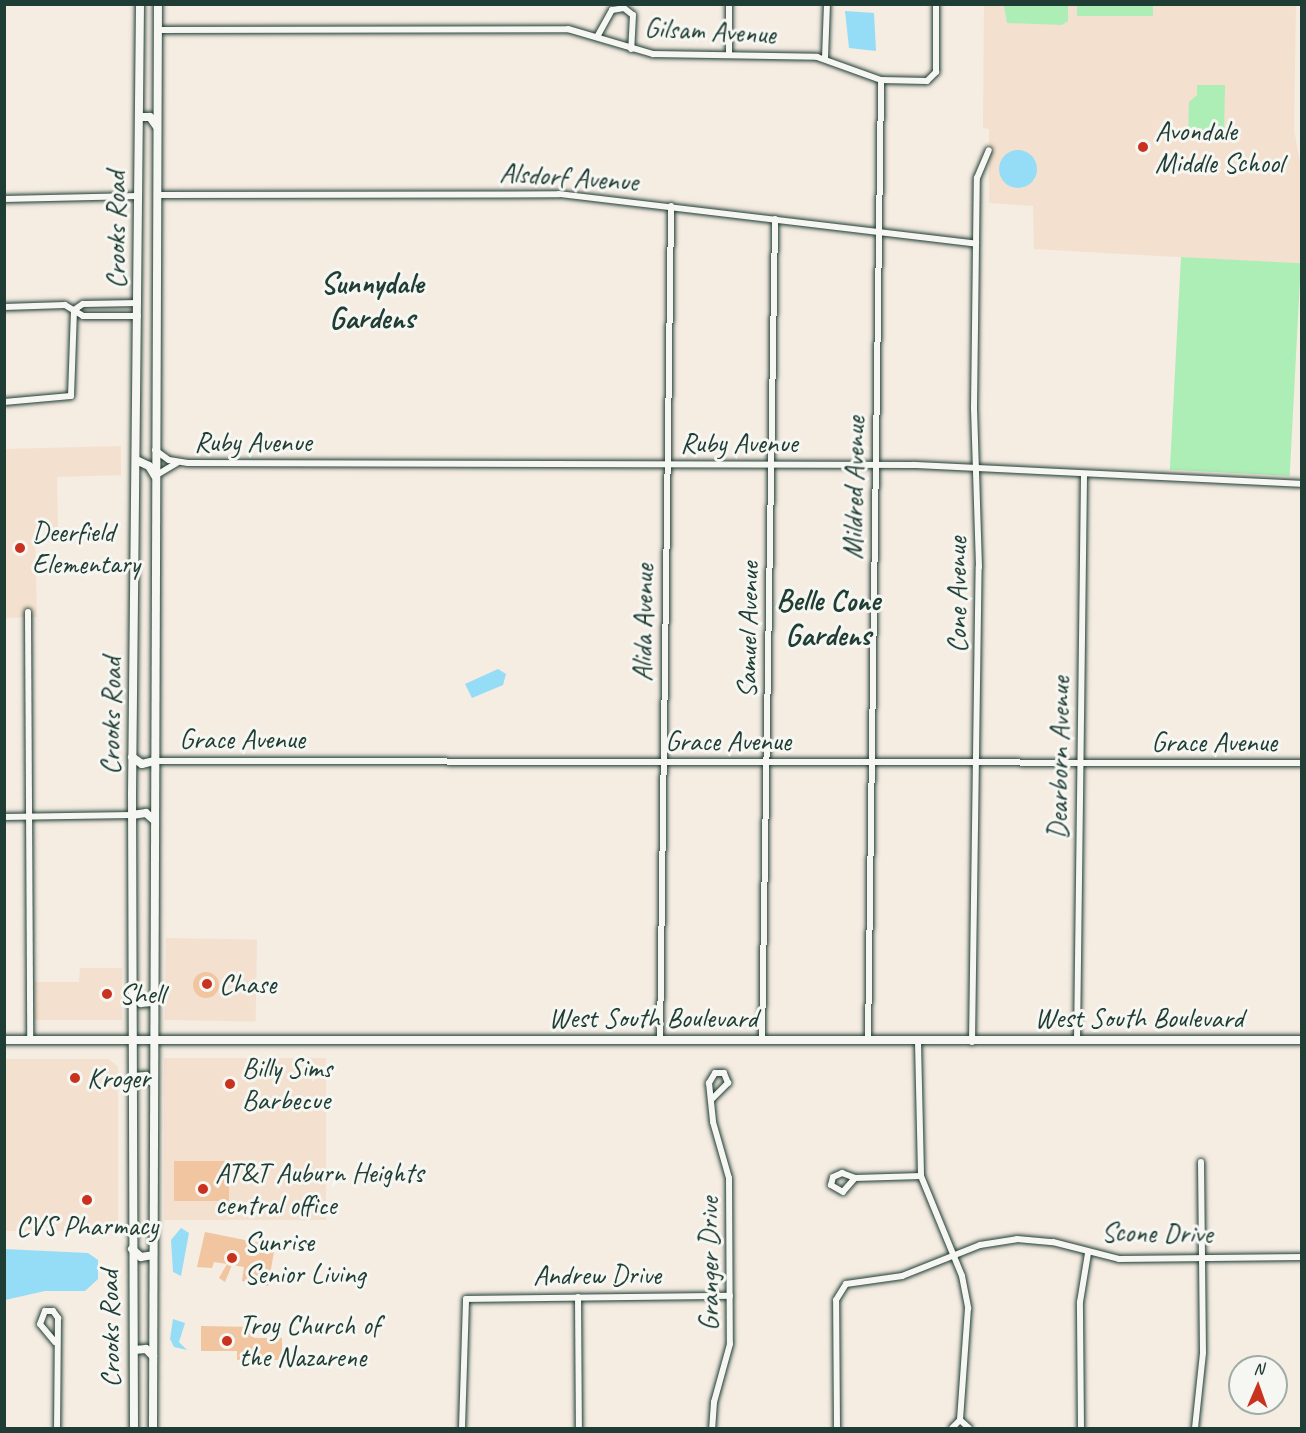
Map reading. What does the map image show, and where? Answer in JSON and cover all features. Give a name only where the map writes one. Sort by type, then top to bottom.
[{"type":"main road","name":"Crooks Road","points":[[134,1428],[132,757],[140,4]]},
{"type":"main road","name":"Crooks Road","points":[[153,1428],[152,1002],[158,4]]},
{"type":"main road","points":[[140,22],[146,32],[158,30]]},
{"type":"main road","points":[[139,117],[150,117],[158,128]]},
{"type":"main road","points":[[137,346],[144,358],[155,357]]},
{"type":"main road","points":[[136,460],[149,466],[155,476]]},
{"type":"main road","points":[[132,757],[142,764],[154,760]]},
{"type":"main road","points":[[132,815],[146,813],[154,820]]},
{"type":"main road","points":[[134,996],[141,1003],[152,1002]]},
{"type":"main road","name":"West South Boulevard","points":[[4,1040],[152,1040]]},
{"type":"main road","points":[[133,1077],[146,1076],[152,1082]]},
{"type":"main road","points":[[132,1248],[141,1257],[153,1255]]},
{"type":"main road","points":[[134,1350],[146,1349],[153,1356]]},
{"type":"street","points":[[729,4],[729,55]]},
{"type":"street","points":[[825,58],[827,4]]},
{"type":"street","name":"Gilsam Avenue","points":[[158,30],[561,29],[660,55],[825,58],[881,80],[933,78],[936,4]]},
{"type":"street","points":[[597,37],[612,10],[624,8],[633,15],[631,49]]},
{"type":"street","name":"Mildred Avenue","points":[[868,1041],[881,80]]},
{"type":"street","name":"Cone Avenue","points":[[972,1042],[976,763],[977,178],[989,150]]},
{"type":"street","name":"Alsdorf Avenue","points":[[157,195],[531,193],[671,206],[976,244]]},
{"type":"street","points":[[4,198],[138,196]]},
{"type":"street","name":"Alida Avenue","points":[[660,1040],[671,206]]},
{"type":"street","name":"Samuel Avenue","points":[[762,1041],[775,219]]},
{"type":"street","points":[[74,310],[83,304],[138,303]]},
{"type":"street","points":[[4,307],[65,305],[83,316],[138,316]]},
{"type":"street","points":[[4,402],[71,396],[74,310]]},
{"type":"street","name":"Ruby Avenue","points":[[155,449],[177,463]]},
{"type":"street","name":"Ruby Avenue","points":[[155,476],[177,463],[875,465],[1302,484]]},
{"type":"street","name":"Dearborn Avenue","points":[[1077,1041],[1084,474]]},
{"type":"street","points":[[28,612],[30,1040]]},
{"type":"street","name":"Grace Avenue","points":[[154,760],[1302,763]]},
{"type":"street","points":[[4,817],[132,815]]},
{"type":"street","name":"West South Boulevard","points":[[152,1040],[918,1042],[1302,1040]]},
{"type":"street","points":[[918,1042],[921,1176],[953,1256],[969,1317],[960,1420],[952,1428]]},
{"type":"street","name":"Granger Drive","points":[[712,1099],[713,1122],[729,1178],[730,1296],[730,1351],[714,1402],[712,1428]]},
{"type":"street","points":[[1196,1428],[1203,1353],[1200,1256],[1201,1162]]},
{"type":"street","points":[[855,1178],[921,1176]]},
{"type":"street","name":"Scone Drive","points":[[837,1428],[836,1299],[841,1287],[902,1276],[953,1256],[1017,1239],[1053,1242],[1088,1253],[1119,1259],[1200,1256],[1302,1257]]},
{"type":"street","points":[[1081,1428],[1080,1302],[1088,1253]]},
{"type":"street","points":[[578,1296],[579,1428]]},
{"type":"street","name":"Andrew Drive","points":[[462,1428],[466,1299],[730,1296]]},
{"type":"street","points":[[56,1342],[40,1324],[45,1311],[58,1318],[57,1428]]},
{"type":"street","points":[[960,1420],[969,1428]]},
{"type":"shaded area","name":"Avondale Middle School","points":[[984,5],[1296,5],[1294,130],[1301,167],[1301,264],[1034,249],[1033,206],[989,203],[989,129],[983,128]]},
{"type":"shaded area","name":"Deerfield Elementary","points":[[121,446],[121,475],[57,477],[58,528],[35,529],[37,617],[5,618],[4,449]]},
{"type":"shaded area","points":[[166,938],[257,940],[256,1022],[165,1020]]},
{"type":"shaded area","points":[[80,968],[122,968],[122,1020],[35,1020],[34,982],[79,982]]},
{"type":"shaded area","points":[[164,1058],[326,1058],[326,1220],[164,1220]]},
{"type":"shaded area","points":[[5,1059],[109,1059],[118,1067],[118,1231],[5,1231]]},
{"type":"green space","points":[[1004,5],[1068,5],[1068,21],[1062,25],[1007,23]]},
{"type":"green space","points":[[1077,5],[1153,5],[1153,16],[1077,16]]},
{"type":"green space","points":[[1197,85],[1225,85],[1224,140],[1188,139],[1189,102],[1197,95]]},
{"type":"green space","points":[[1181,257],[1301,263],[1290,476],[1170,470]]},
{"type":"water","points":[[845,11],[874,13],[876,51],[849,48]]},
{"type":"water","points":[[1018,150],[1031,156],[1037,169],[1031,182],[1018,188],[1005,182],[999,169],[1005,156]]},
{"type":"water","points":[[498,669],[506,674],[503,685],[472,698],[465,684]]},
{"type":"water","points":[[181,1228],[189,1233],[181,1276],[173,1272],[171,1240]]},
{"type":"water","points":[[4,1249],[88,1253],[98,1260],[98,1279],[85,1291],[45,1291],[5,1300]]},
{"type":"water","points":[[173,1319],[185,1323],[179,1342],[187,1350],[174,1347],[170,1339]]},
{"type":"building","name":"Chase","points":[[206,972],[215,976],[219,985],[215,994],[206,998],[197,994],[193,985],[197,976]]},
{"type":"building","name":"AT&T Auburn Heights central office","points":[[174,1161],[229,1161],[229,1201],[174,1201]]},
{"type":"building","name":"Sunrise Senior Living","points":[[205,1232],[275,1246],[268,1286],[242,1281],[244,1267],[232,1265],[225,1282],[219,1278],[227,1264],[214,1262],[212,1268],[197,1267]]},
{"type":"building","name":"Troy Church of the Nazarene","points":[[201,1326],[254,1327],[254,1338],[282,1338],[282,1360],[237,1360],[237,1351],[201,1351]]},
{"type":"place","name":"Avondale Middle School","points":[[1143,147]]},
{"type":"place","name":"Deerfield Elementary","points":[[20,548]]},
{"type":"place","name":"Chase","points":[[207,984]]},
{"type":"place","name":"Shell","points":[[107,994]]},
{"type":"place","name":"Kroger","points":[[75,1078]]},
{"type":"place","name":"Billy Sims Barbecue","points":[[230,1084]]},
{"type":"place","name":"AT&T Auburn Heights central office","points":[[203,1189]]},
{"type":"place","name":"CVS Pharmacy","points":[[87,1200]]},
{"type":"place","name":"Sunrise Senior Living","points":[[232,1258]]},
{"type":"place","name":"Troy Church of the Nazarene","points":[[227,1341]]},
{"type":"district","name":"Sunnydale Gardens","points":[[372,300]]},
{"type":"district","name":"Belle Cone Gardens","points":[[828,617]]}]
